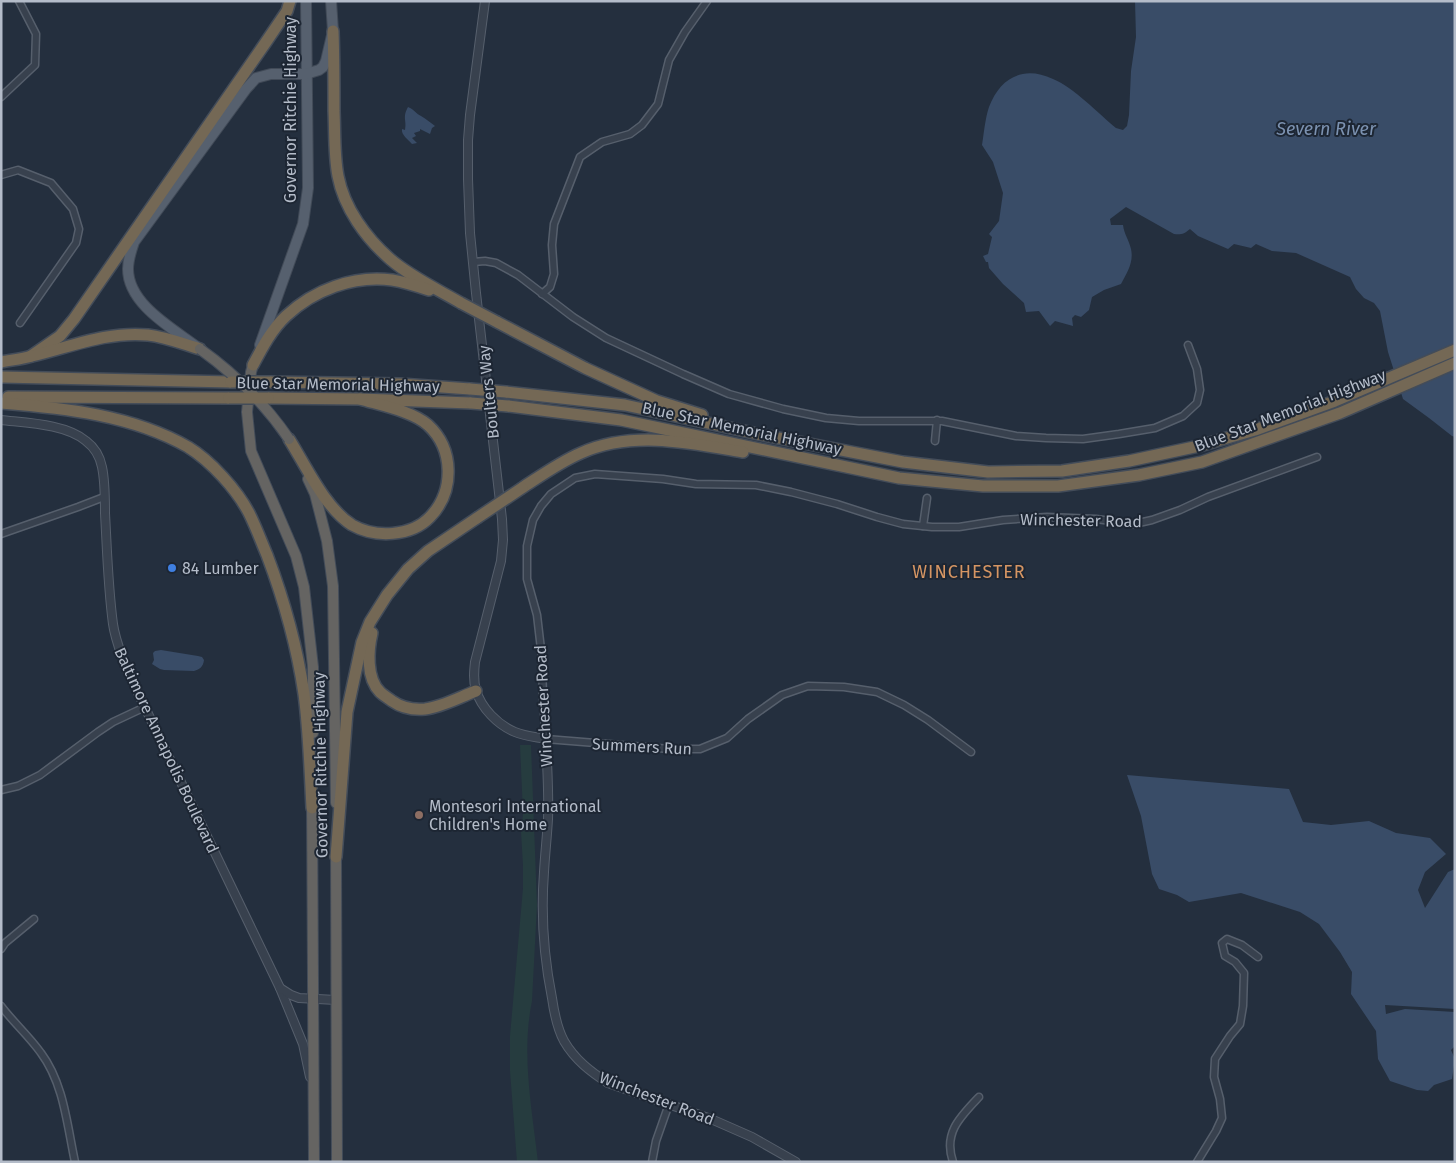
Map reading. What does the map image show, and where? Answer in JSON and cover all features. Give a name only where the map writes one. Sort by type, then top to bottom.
[{"type":"highway","points":[[31,356],[60,336],[74,319],[266,42],[287,11],[290,1]]},
{"type":"highway","points":[[333,31],[335,154],[338,178],[346,202],[376,246],[408,272],[461,303],[585,368],[658,401],[758,434]]},
{"type":"highway","points":[[254,365],[263,346],[285,317],[314,295],[328,288],[348,282],[392,280],[433,291],[461,303]]},
{"type":"highway","points":[[1,362],[121,334],[149,335],[200,349]]},
{"type":"highway","name":"Governor Ritchie Highway","points":[[200,349],[231,373],[262,404],[275,418],[289,439],[315,494],[327,540],[333,586],[337,1162]]},
{"type":"highway","name":"Blue Star Memorial Highway","points":[[1,378],[400,384],[506,392],[625,405],[758,434],[903,462],[988,472],[1062,471],[1199,446],[1338,407],[1455,350]]},
{"type":"highway","name":"Blue Star Memorial Highway","points":[[1,397],[360,399],[508,406],[621,420],[899,478],[983,486],[1058,486],[1139,475],[1202,462],[1338,407],[1455,363]]},
{"type":"highway","name":"Governor Ritchie Highway","points":[[254,365],[251,372],[247,412],[251,451],[296,556],[304,587],[313,667],[314,1162]]},
{"type":"highway","points":[[289,439],[324,497],[336,512],[352,525],[373,533],[391,534],[413,528],[430,517],[440,502],[447,485],[449,470],[446,452],[439,436],[426,424],[410,415],[360,399]]},
{"type":"highway","points":[[1,404],[44,407],[98,416],[164,435],[190,448],[232,487],[250,514],[262,543],[275,577],[292,633],[299,664],[305,710],[312,808]]},
{"type":"highway","points":[[336,857],[346,712],[362,642],[370,622],[387,595],[408,569],[428,551],[477,518],[558,465],[583,452],[612,444],[644,440],[675,441],[899,478]]},
{"type":"highway","points":[[387,595],[373,627],[369,644],[369,663],[374,684],[380,692],[398,705],[412,709],[426,709],[476,691]]},
{"type":"main road","name":"Governor Ritchie Highway","points":[[254,365],[303,224],[308,188],[306,1]]},
{"type":"main road","points":[[200,349],[149,310],[136,296],[130,283],[128,269],[129,257],[134,242],[246,88],[256,78],[270,74],[306,74],[323,67],[333,31],[331,1]]},
{"type":"street","points":[[1,97],[35,65],[36,34],[19,1]]},
{"type":"street","name":"Boulters Way","points":[[484,1],[470,115],[468,179],[470,232],[503,540],[501,561],[475,662],[474,677],[476,691],[495,720],[516,733],[546,739]]},
{"type":"street","points":[[542,294],[550,287],[554,274],[552,245],[554,224],[580,157],[602,142],[630,134],[642,125],[658,104],[669,60],[685,32],[707,1]]},
{"type":"street","points":[[1,175],[18,170],[51,184],[73,209],[79,230],[76,244],[20,323]]},
{"type":"street","points":[[473,262],[485,261],[496,263],[518,275],[573,317],[606,338],[647,358],[729,394],[783,409],[826,418],[937,420],[1016,436],[1046,438],[1084,438],[1155,428],[1183,416],[1197,403],[1200,390],[1197,369],[1188,345]]},
{"type":"street","name":"Baltimore Annapolis Boulevard","points":[[1,420],[56,428],[78,435],[94,449],[102,467],[113,624],[126,668],[280,988],[303,1044],[313,1094]]},
{"type":"street","points":[[935,441],[937,420]]},
{"type":"street","name":"Winchester Road","points":[[796,1162],[765,1144],[711,1119],[608,1083],[589,1070],[574,1056],[560,1031],[549,982],[543,910],[548,807],[546,739],[542,658],[537,616],[528,579],[527,546],[534,520],[541,506],[551,494],[575,478],[595,474],[663,478],[696,484],[756,486],[790,492],[836,504],[877,518],[923,526],[958,527],[1004,520],[1047,517],[1096,519],[1134,524],[1159,518],[1208,497],[1317,457]]},
{"type":"street","points":[[1,534],[78,508],[104,497]]},
{"type":"street","points":[[923,526],[927,498]]},
{"type":"street","name":"Summers Run","points":[[546,739],[670,749],[700,749],[727,738],[748,719],[782,695],[808,686],[844,687],[877,692],[904,705],[928,720],[971,752]]},
{"type":"street","points":[[1,790],[18,786],[40,775],[113,722],[145,707]]},
{"type":"street","points":[[1,949],[5,943],[34,919]]},
{"type":"street","points":[[1197,1162],[1222,1118],[1220,1099],[1214,1077],[1215,1059],[1240,1024],[1244,973],[1235,962],[1225,956],[1222,943],[1226,939],[1242,945],[1258,957]]},
{"type":"street","points":[[280,988],[291,996],[299,998],[336,1000]]},
{"type":"street","points":[[1,1006],[41,1052],[54,1075],[59,1088],[76,1162]]},
{"type":"street","points":[[953,1162],[950,1146],[958,1119],[979,1097]]},
{"type":"street","points":[[652,1162],[656,1141],[669,1104]]},
{"type":"green space","points":[[520,745],[531,745],[537,905],[527,1061],[538,1162],[517,1162],[510,1071],[510,1036],[523,888],[521,832],[523,814]]},
{"type":"water","name":"Severn River","points":[[1135,1],[1455,1],[1455,437],[1403,399],[1388,352],[1380,311],[1374,303],[1364,298],[1356,289],[1350,277],[1296,253],[1272,251],[1256,244],[1251,248],[1234,244],[1228,249],[1198,236],[1190,229],[1182,234],[1174,234],[1126,207],[1110,219],[1111,225],[1123,225],[1132,254],[1128,272],[1121,284],[1092,297],[1089,310],[1081,317],[1075,315],[1072,318],[1073,326],[1055,321],[1050,326],[1039,311],[1026,312],[1024,303],[989,268],[988,262],[986,262],[983,256],[988,254],[992,237],[989,234],[999,221],[1003,193],[993,162],[982,145],[989,107],[994,97],[999,88],[1014,77],[1032,73],[1042,75],[1069,88],[1116,128],[1123,130],[1127,126],[1129,115],[1131,71],[1136,37]]},
{"type":"water","points":[[408,107],[435,126],[430,134],[420,129],[420,131],[414,133],[416,136],[412,138],[417,143],[412,144],[402,131],[402,129],[405,130],[405,114]]},
{"type":"water","points":[[161,650],[202,657],[204,662],[201,667],[194,671],[160,669],[152,664],[154,660],[153,653]]},
{"type":"water","points":[[1127,775],[1289,789],[1303,822],[1331,825],[1369,821],[1396,833],[1430,838],[1446,854],[1425,872],[1418,890],[1425,908],[1448,872],[1455,869],[1455,1009],[1385,1005],[1386,1014],[1405,1009],[1455,1012],[1455,1046],[1451,1050],[1455,1059],[1452,1079],[1434,1085],[1428,1091],[1417,1090],[1390,1081],[1378,1059],[1376,1031],[1351,994],[1352,972],[1319,924],[1300,912],[1241,893],[1189,902],[1177,895],[1159,889],[1152,874],[1141,816]]},
{"type":"place","name":"84 Lumber","points":[[172,568]]},
{"type":"place","name":"Montesori International Children's Home","points":[[419,815]]},
{"type":"district","name":"WINCHESTER","points":[[969,572]]}]
